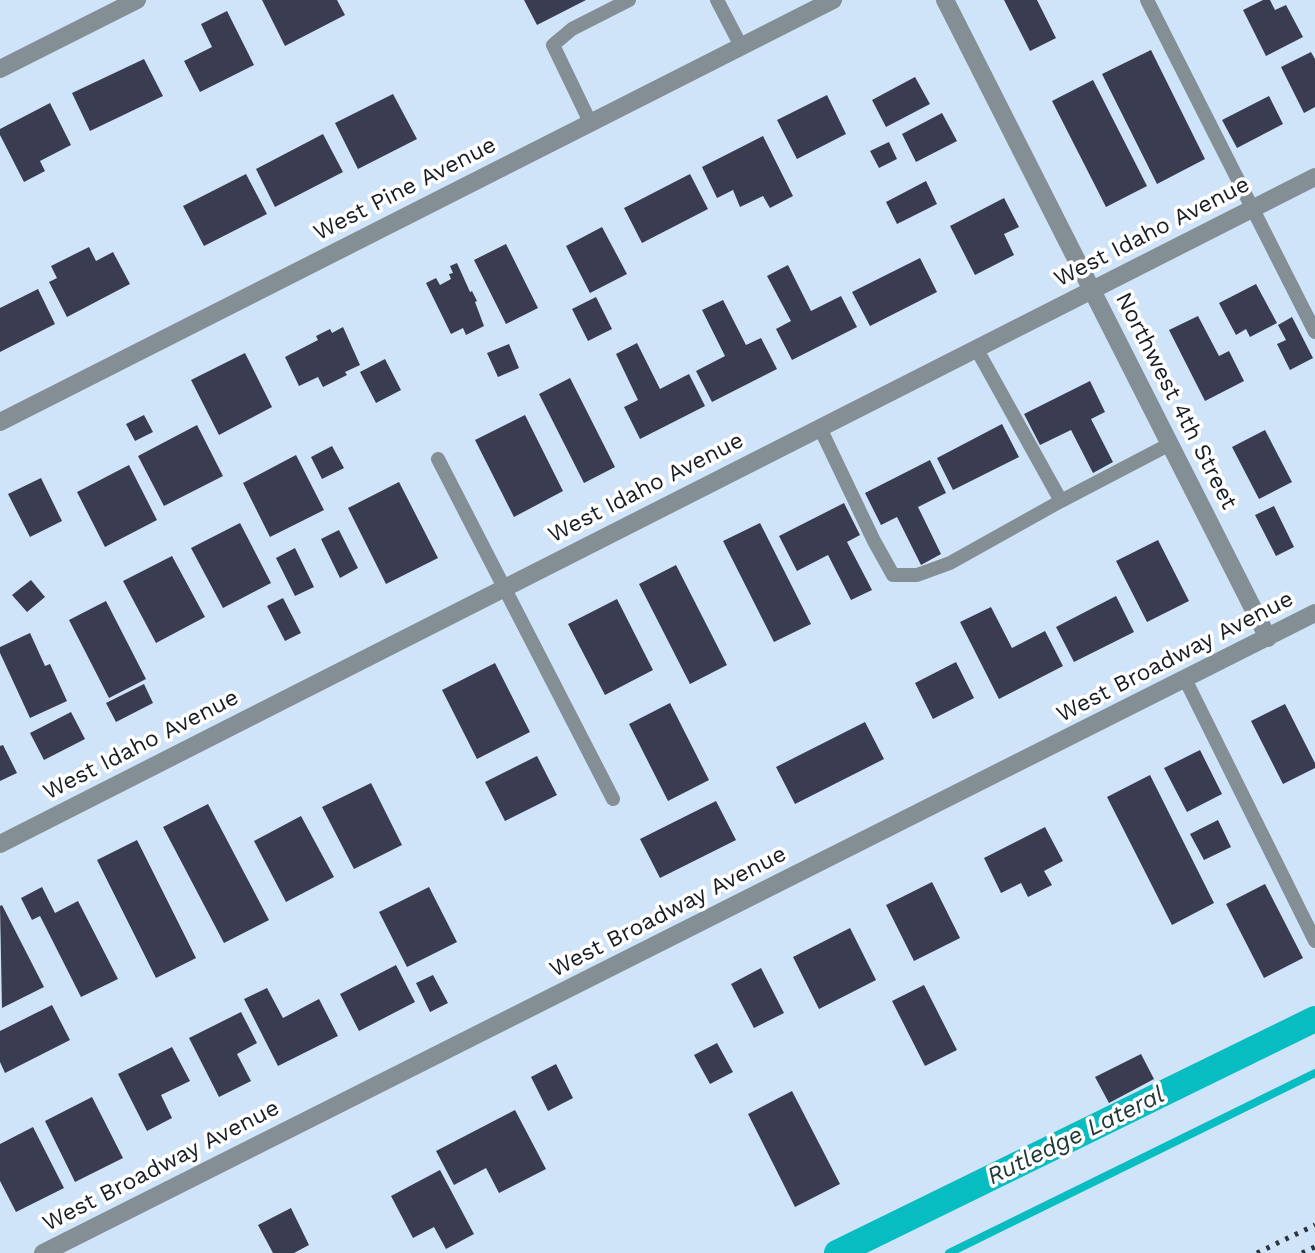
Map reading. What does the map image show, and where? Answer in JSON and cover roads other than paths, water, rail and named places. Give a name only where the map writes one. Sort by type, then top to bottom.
[{"type":"street","points":[[0,69],[137,0]]},
{"type":"street","name":"West Pine Avenue","points":[[0,422],[832,0]]},
{"type":"street","name":"Northwest 4th Street","points":[[945,0],[1268,638]]},
{"type":"street","name":"West Idaho Avenue","points":[[0,844],[1315,177]]},
{"type":"street","name":"West Broadway Avenue","points":[[43,1253],[73,1246],[1315,614]]},
{"type":"lane","points":[[590,122],[553,45],[572,29],[629,0]]},
{"type":"lane","points":[[717,0],[741,46]]},
{"type":"lane","points":[[1147,0],[1315,332]]},
{"type":"lane","points":[[976,348],[1060,501]]},
{"type":"lane","points":[[820,428],[893,575],[917,575],[950,562],[1170,444]]},
{"type":"lane","points":[[438,459],[613,799]]},
{"type":"lane","points":[[1185,679],[1315,942]]},
{"type":"waterway","name":"Rutledge Lateral","points":[[837,1253],[1315,1019]]},
{"type":"waterway","points":[[949,1253],[1315,1073]]},
{"type":"railway","points":[[1257,1253],[1315,1225]]},
{"type":"railway","points":[[1302,1253],[1315,1247]]}]
